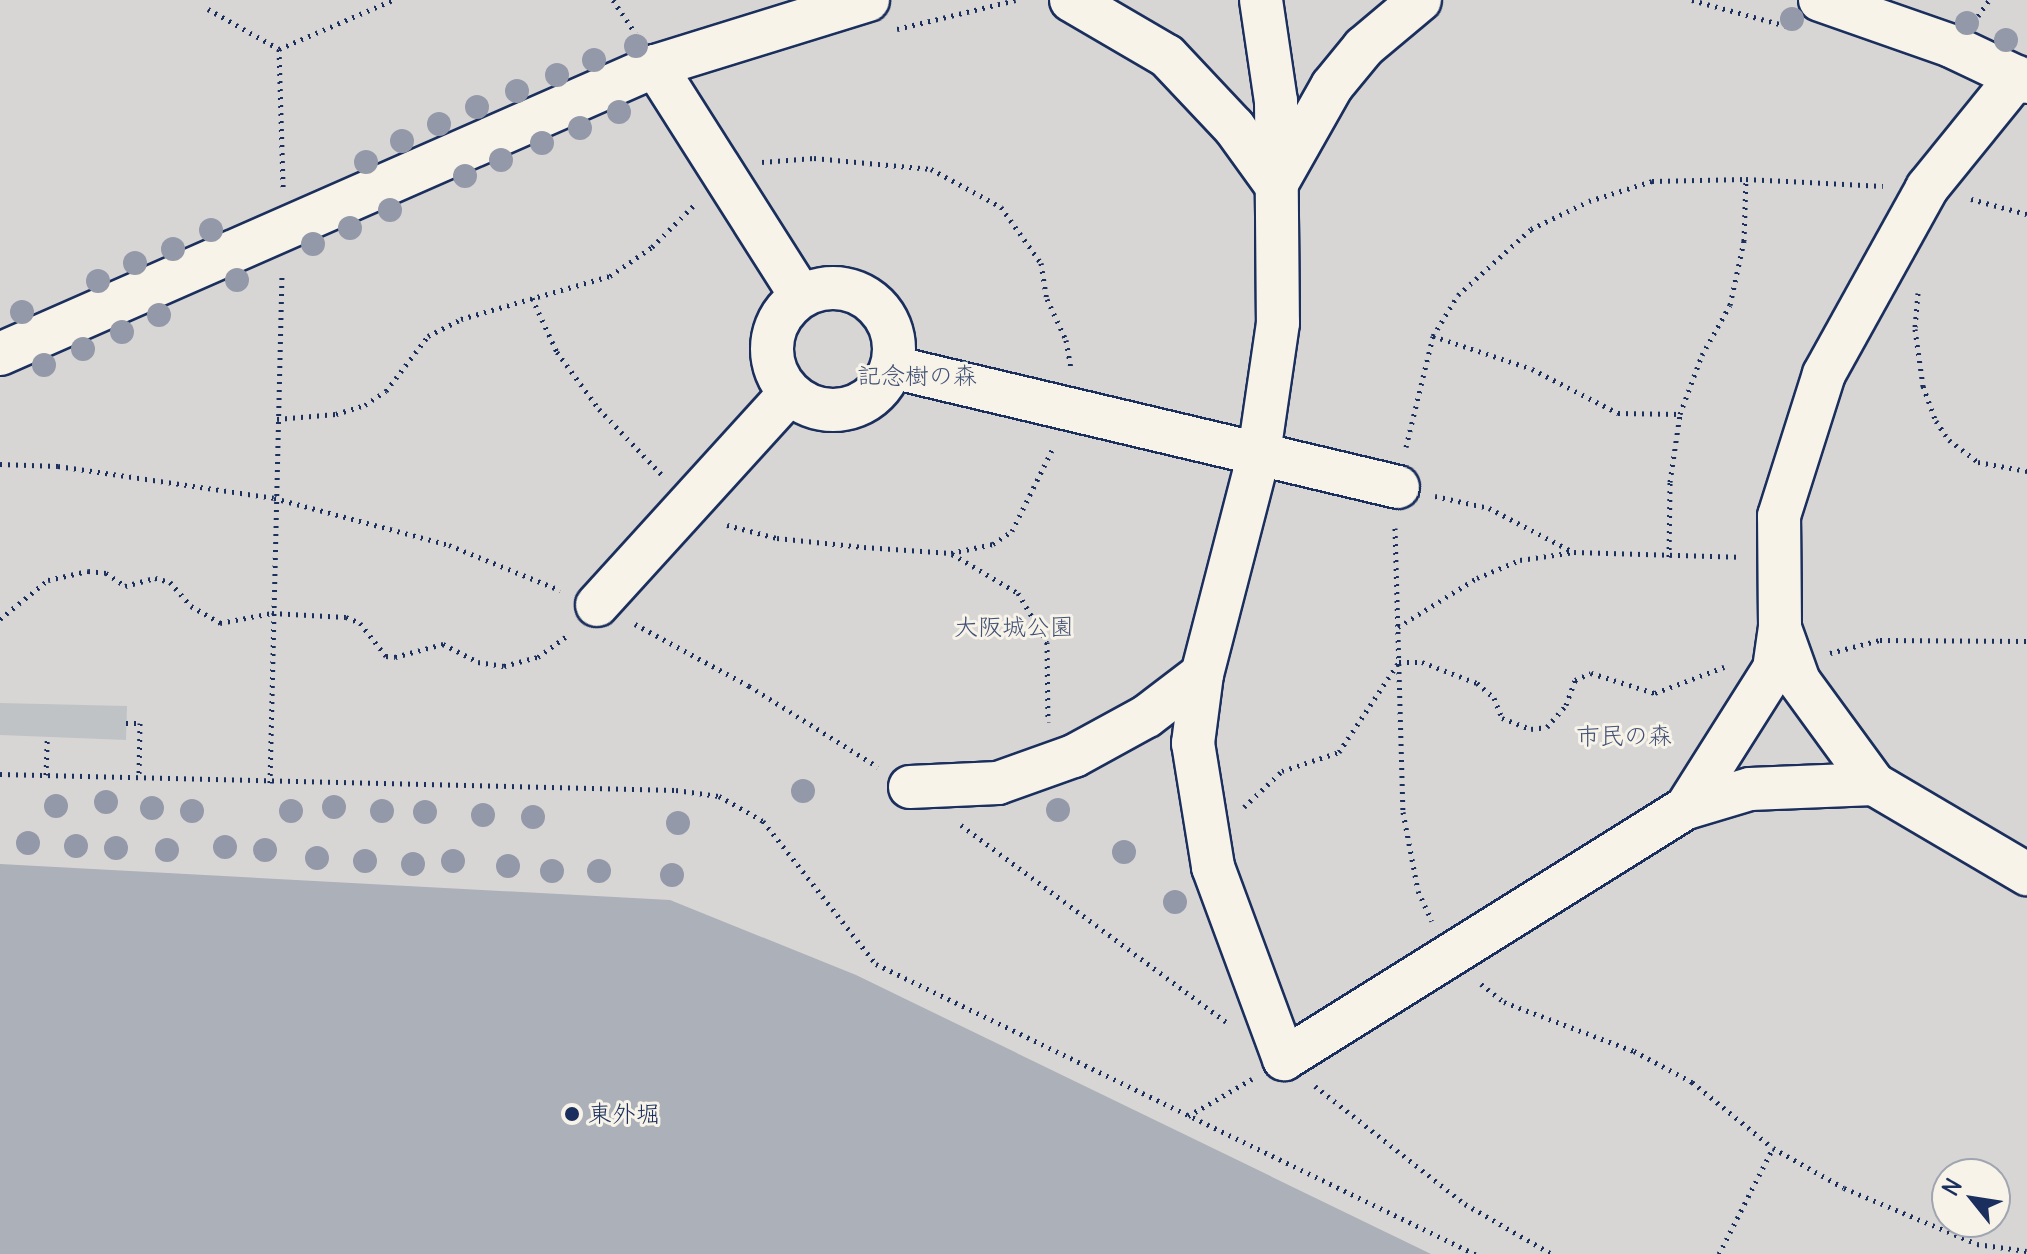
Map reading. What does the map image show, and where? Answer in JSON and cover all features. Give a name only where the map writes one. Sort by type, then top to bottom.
[{"type":"street","points":[[0,354],[655,66],[868,0]]},
{"type":"street","points":[[1071,0],[1167,56],[1234,127],[1276,185]]},
{"type":"street","points":[[1261,0],[1276,101],[1276,185],[1282,236],[1278,323],[1259,454],[1202,674],[1193,743],[1210,857],[1242,957],[1284,1059],[1686,808],[1750,789],[1874,784]]},
{"type":"street","points":[[1276,185],[1332,86],[1364,47],[1420,0]]},
{"type":"street","points":[[1820,0],[1951,46],[2022,79],[1927,188],[1824,374],[1779,516],[1780,627],[1785,670],[1874,784],[2027,874]]},
{"type":"street","points":[[655,66],[801,296]]},
{"type":"street","points":[[824,288],[849,289],[871,300],[887,319],[894,342],[892,367],[880,389],[859,405],[835,411],[810,407],[789,394],[774,370],[771,342],[781,316],[801,296],[824,288]]},
{"type":"street","points":[[892,367],[1398,487]]},
{"type":"street","points":[[597,605],[789,394]]},
{"type":"street","points":[[1686,808],[1785,670]]},
{"type":"street","points":[[910,787],[998,783],[1074,756],[1147,716],[1202,674]]},
{"type":"path","points":[[279,49],[393,0]]},
{"type":"path","points":[[1978,17],[1989,0]]},
{"type":"path","points":[[208,9],[279,49]]},
{"type":"path","points":[[270,783],[274,498],[284,227],[279,49]]},
{"type":"path","points":[[277,419],[336,414],[365,405],[386,391],[428,336],[461,319],[532,298],[610,276],[652,247],[727,179],[760,162],[787,157],[931,169],[1001,207],[1041,263],[1047,299],[1066,340],[1072,364],[1063,408],[1034,494],[1012,531],[993,544],[951,553],[777,538],[730,526],[690,502],[599,409],[557,352],[532,298]]},
{"type":"path","points":[[1669,557],[1670,482],[1680,414],[1702,355],[1730,305],[1744,241],[1746,179]]},
{"type":"path","points":[[2027,214],[1927,188],[1746,179],[1652,181],[1589,201],[1531,229],[1458,295],[1433,336],[1418,381],[1398,487],[1403,812],[1418,891],[1448,957],[1504,1002],[1634,1051],[1692,1082],[1773,1148],[1912,1221],[1977,1244],[2027,1251]]},
{"type":"path","points":[[1919,282],[1915,329],[1923,386],[1936,421],[1949,440],[1978,462],[2027,471]]},
{"type":"path","points":[[1433,336],[1532,369],[1618,413],[1680,414]]},
{"type":"path","points":[[0,464],[58,466],[274,498],[449,545],[597,605],[749,686],[910,787],[1231,1025]]},
{"type":"path","points":[[1398,487],[1489,508],[1574,552]]},
{"type":"path","points":[[1398,628],[1477,578],[1520,560],[1574,552],[1779,558]]},
{"type":"path","points":[[951,553],[1018,593],[1047,642],[1051,698],[1043,767]]},
{"type":"path","points":[[0,619],[48,580],[88,571],[106,573],[125,586],[155,578],[170,582],[191,606],[220,623],[272,613],[346,617],[372,633],[386,656],[443,644],[478,662],[504,666],[556,647],[597,605]]},
{"type":"path","points":[[1399,662],[1422,662],[1477,683],[1494,698],[1502,718],[1531,729],[1547,727],[1566,705],[1575,680],[1591,673],[1655,693],[1741,658],[1785,670],[1833,652],[1880,640],[2027,641]]},
{"type":"path","points":[[1210,857],[1261,785],[1282,771],[1339,752],[1352,739],[1366,707],[1399,662]]},
{"type":"path","points":[[126,723],[140,723],[139,776]]},
{"type":"path","points":[[46,775],[47,737]]},
{"type":"path","points":[[0,774],[139,776],[270,783],[676,790],[719,796],[763,821],[876,964],[1475,1254]]},
{"type":"path","points":[[1187,1117],[1284,1059],[1465,1204],[1552,1254]]},
{"type":"path","points":[[1719,1254],[1773,1148]]},
{"type":"green space","name":"大阪城公園","points":[[0,0],[2027,0],[2027,1254],[0,1254]]},
{"type":"shaded area","name":"東外堀","points":[[0,864],[670,900],[856,975],[1431,1254],[0,1254]]},
{"type":"building","points":[[0,703],[127,706],[126,740],[0,735]]},
{"type":"place","name":"東外堀","points":[[572,1114]]},
{"type":"park label","name":"記念樹の森","points":[[917,376]]},
{"type":"park label","name":"市民の森","points":[[1624,736]]}]
